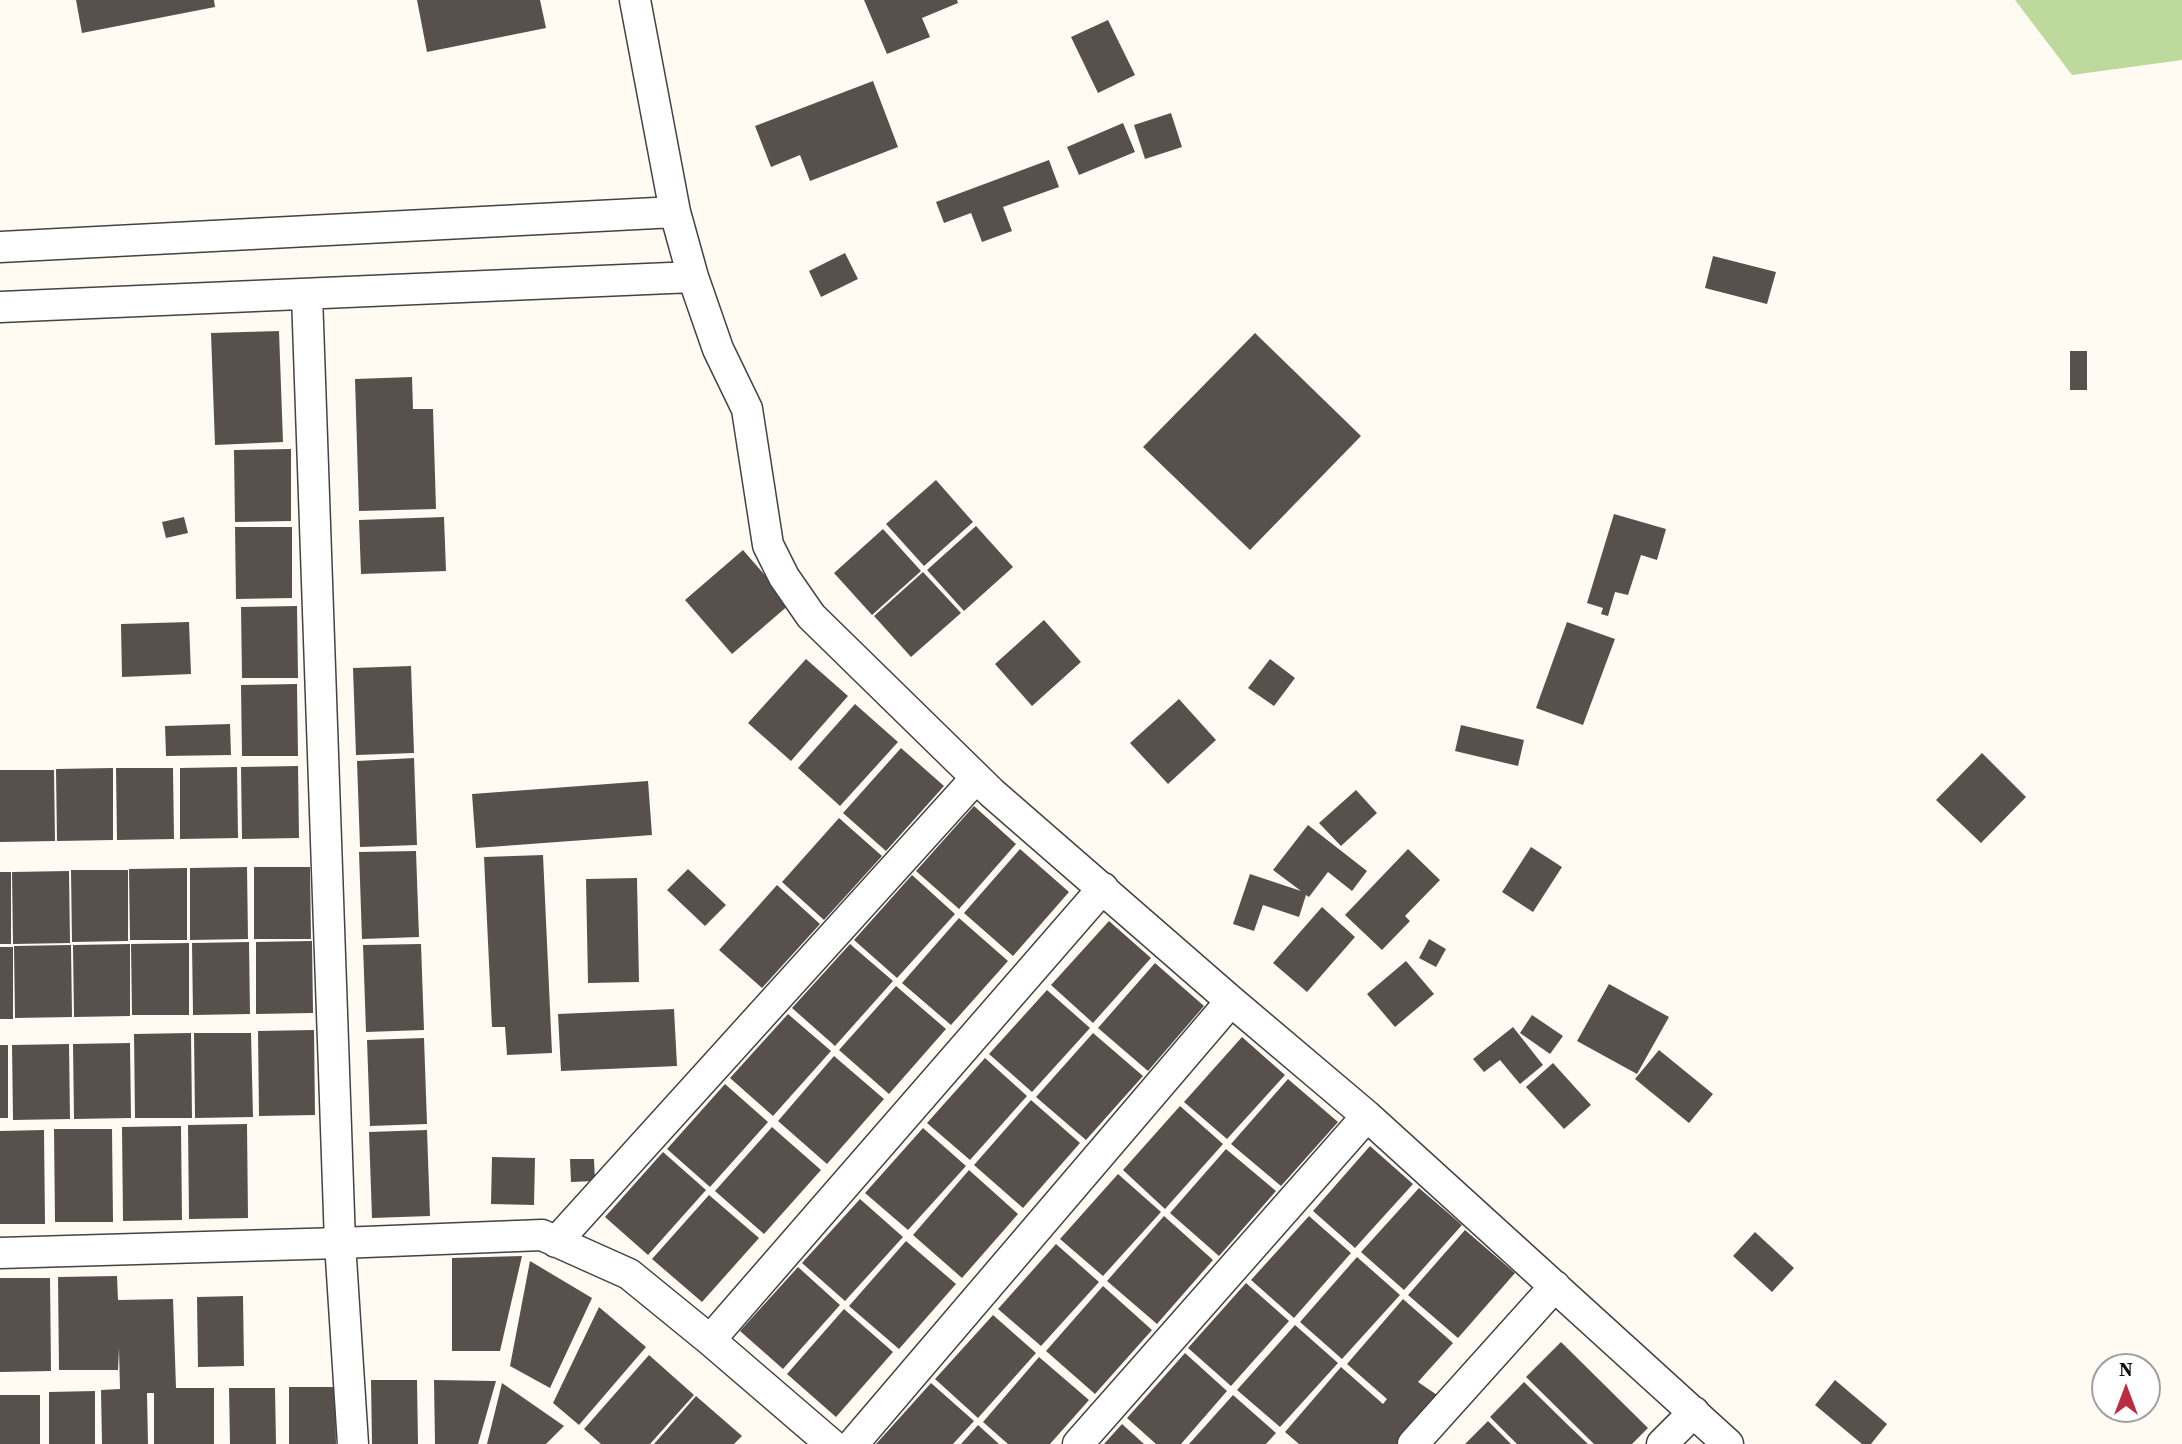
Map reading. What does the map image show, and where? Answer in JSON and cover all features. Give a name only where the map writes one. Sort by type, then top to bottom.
[{"type":"street","points":[[635,0],[675,212],[693,278],[718,349],[747,409],[768,545],[784,577],[811,616],[976,778],[1367,1116],[1728,1444]]},
{"type":"street","points":[[0,247],[675,212]]},
{"type":"street","points":[[0,307],[693,278]]},
{"type":"street","points":[[307,295],[340,1243],[352,1444]]},
{"type":"street","points":[[556,1242],[976,778]]},
{"type":"street","points":[[710,1340],[1103,888]]},
{"type":"street","points":[[853,1444],[1231,1001]]},
{"type":"street","points":[[1078,1444],[1367,1116]]},
{"type":"street","points":[[0,1252],[542,1235],[629,1274],[831,1444]]},
{"type":"street","points":[[1413,1444],[1555,1286]]},
{"type":"street","points":[[1662,1444],[1693,1412]]},
{"type":"green space","points":[[2015,0],[2182,0],[2182,60],[2072,75]]},
{"type":"building","points":[[76,0],[214,0],[215,7],[82,33]]},
{"type":"building","points":[[417,0],[540,0],[546,28],[427,52]]},
{"type":"building","points":[[864,0],[957,0],[958,3],[922,18],[930,37],[887,54]]},
{"type":"building","points":[[1108,20],[1135,75],[1098,93],[1071,37]]},
{"type":"building","points":[[873,81],[898,147],[810,181],[800,155],[771,167],[755,126]]},
{"type":"building","points":[[1171,113],[1182,147],[1145,159],[1134,125]]},
{"type":"building","points":[[1123,123],[1135,152],[1079,175],[1067,147]]},
{"type":"building","points":[[1049,160],[1059,187],[1003,207],[1012,231],[982,242],[971,213],[944,223],[936,202]]},
{"type":"building","points":[[845,253],[858,279],[821,297],[809,271]]},
{"type":"building","points":[[1713,256],[1776,272],[1767,304],[1705,288]]},
{"type":"building","points":[[279,331],[283,442],[215,445],[211,333]]},
{"type":"building","points":[[1255,333],[1361,436],[1250,550],[1143,447]]},
{"type":"building","points":[[2070,351],[2087,351],[2087,390],[2070,390]]},
{"type":"building","points":[[412,377],[413,409],[433,409],[436,509],[359,511],[355,379]]},
{"type":"building","points":[[291,449],[291,521],[235,522],[234,450]]},
{"type":"building","points":[[936,480],[973,522],[924,566],[886,524]]},
{"type":"building","points":[[1614,514],[1666,529],[1657,560],[1641,555],[1628,595],[1615,592],[1608,616],[1601,614],[1603,608],[1587,603]]},
{"type":"building","points":[[184,517],[188,533],[166,538],[162,522]]},
{"type":"building","points":[[444,517],[446,571],[361,574],[359,520]]},
{"type":"building","points":[[976,526],[1013,567],[964,611],[927,570]]},
{"type":"building","points":[[235,527],[292,527],[292,598],[236,599]]},
{"type":"building","points":[[883,529],[921,571],[872,615],[834,573]]},
{"type":"building","points":[[743,550],[790,604],[732,654],[685,600]]},
{"type":"building","points":[[923,572],[961,613],[911,657],[874,616]]},
{"type":"building","points":[[297,606],[298,678],[242,678],[241,607]]},
{"type":"building","points":[[1044,620],[1081,662],[1032,706],[995,664]]},
{"type":"building","points":[[189,622],[191,674],[122,677],[121,624]]},
{"type":"building","points":[[1567,622],[1615,639],[1583,725],[1536,708]]},
{"type":"building","points":[[806,659],[848,696],[791,761],[748,723]]},
{"type":"building","points":[[1270,659],[1295,678],[1274,706],[1248,688]]},
{"type":"building","points":[[411,666],[414,753],[356,755],[353,668]]},
{"type":"building","points":[[297,684],[298,756],[242,756],[241,685]]},
{"type":"building","points":[[1179,699],[1216,740],[1168,784],[1130,743]]},
{"type":"building","points":[[855,704],[898,742],[840,806],[798,768]]},
{"type":"building","points":[[230,724],[231,755],[166,756],[165,726]]},
{"type":"building","points":[[1461,725],[1524,740],[1518,766],[1455,751]]},
{"type":"building","points":[[901,748],[944,786],[886,851],[843,813]]},
{"type":"building","points":[[1982,753],[2026,797],[1981,843],[1936,800]]},
{"type":"building","points":[[414,758],[417,845],[360,847],[357,761]]},
{"type":"building","points":[[298,766],[299,838],[242,839],[241,767]]},
{"type":"building","points":[[237,767],[238,838],[180,839],[180,768]]},
{"type":"building","points":[[113,768],[113,840],[57,841],[56,769]]},
{"type":"building","points":[[116,768],[173,768],[174,839],[117,840]]},
{"type":"building","points":[[0,770],[54,770],[55,841],[0,842]]},
{"type":"building","points":[[648,781],[652,835],[476,848],[472,794]]},
{"type":"building","points":[[1356,790],[1377,813],[1341,846],[1319,823]]},
{"type":"building","points":[[974,806],[1016,844],[959,909],[916,871]]},
{"type":"building","points":[[839,818],[882,856],[824,920],[782,882]]},
{"type":"building","points":[[1308,825],[1367,871],[1352,891],[1328,872],[1309,897],[1306,895],[1299,917],[1263,905],[1254,931],[1233,924],[1250,874],[1301,891],[1273,870]]},
{"type":"building","points":[[1531,847],[1562,867],[1533,912],[1502,892]]},
{"type":"building","points":[[1020,849],[1069,892],[1013,956],[964,913]]},
{"type":"building","points":[[1408,849],[1440,880],[1405,916],[1410,921],[1382,950],[1345,915]]},
{"type":"building","points":[[416,851],[419,937],[362,939],[359,852]]},
{"type":"building","points":[[543,855],[552,1053],[507,1055],[505,1027],[492,1027],[484,857]]},
{"type":"building","points":[[247,867],[248,939],[190,940],[190,868]]},
{"type":"building","points":[[254,867],[310,867],[311,939],[254,939]]},
{"type":"building","points":[[187,868],[187,940],[130,940],[129,869]]},
{"type":"building","points":[[688,869],[726,905],[705,926],[667,890]]},
{"type":"building","points":[[71,870],[128,870],[128,941],[72,942]]},
{"type":"building","points":[[69,871],[70,943],[13,944],[12,872]]},
{"type":"building","points":[[0,872],[11,872],[11,944],[0,944]]},
{"type":"building","points":[[912,875],[955,914],[897,978],[854,940]]},
{"type":"building","points":[[637,878],[639,982],[588,983],[586,879]]},
{"type":"building","points":[[777,885],[820,924],[762,988],[719,950]]},
{"type":"building","points":[[1322,907],[1355,937],[1307,992],[1273,963]]},
{"type":"building","points":[[959,918],[1008,961],[951,1025],[902,983]]},
{"type":"building","points":[[1109,921],[1151,958],[1093,1023],[1051,985]]},
{"type":"building","points":[[1429,939],[1446,949],[1436,967],[1419,958]]},
{"type":"building","points":[[312,941],[313,1013],[256,1014],[256,942]]},
{"type":"building","points":[[249,942],[250,1014],[193,1015],[192,943]]},
{"type":"building","points":[[189,943],[189,1015],[132,1015],[131,944]]},
{"type":"building","points":[[130,944],[130,1016],[74,1017],[73,945]]},
{"type":"building","points":[[421,944],[424,1030],[366,1032],[363,945]]},
{"type":"building","points":[[850,944],[893,981],[835,1046],[792,1008]]},
{"type":"building","points":[[71,945],[72,1017],[15,1018],[14,946]]},
{"type":"building","points":[[0,947],[13,947],[13,1019],[0,1019]]},
{"type":"building","points":[[1406,961],[1434,994],[1395,1027],[1367,994]]},
{"type":"building","points":[[1155,963],[1204,1006],[1148,1071],[1098,1028]]},
{"type":"building","points":[[1609,984],[1669,1017],[1637,1074],[1577,1041]]},
{"type":"building","points":[[896,986],[946,1029],[889,1094],[839,1050]]},
{"type":"building","points":[[1047,990],[1090,1028],[1032,1092],[989,1054]]},
{"type":"building","points":[[674,1009],[677,1066],[561,1071],[558,1014]]},
{"type":"building","points":[[788,1014],[831,1051],[773,1116],[730,1078]]},
{"type":"building","points":[[1532,1015],[1563,1036],[1550,1054],[1520,1033]]},
{"type":"building","points":[[1513,1027],[1543,1065],[1520,1084],[1500,1060],[1484,1072],[1473,1059]]},
{"type":"building","points":[[314,1030],[315,1115],[259,1116],[258,1031]]},
{"type":"building","points":[[191,1033],[192,1118],[135,1118],[134,1034]]},
{"type":"building","points":[[194,1033],[251,1033],[253,1117],[195,1118]]},
{"type":"building","points":[[1093,1033],[1143,1076],[1086,1140],[1036,1097]]},
{"type":"building","points":[[1242,1037],[1285,1075],[1227,1139],[1184,1102]]},
{"type":"building","points":[[424,1038],[427,1124],[370,1126],[367,1040]]},
{"type":"building","points":[[130,1043],[131,1118],[74,1119],[73,1044]]},
{"type":"building","points":[[69,1044],[70,1119],[13,1120],[12,1045]]},
{"type":"building","points":[[0,1045],[8,1045],[8,1118],[0,1118]]},
{"type":"building","points":[[1659,1050],[1713,1094],[1689,1123],[1635,1079]]},
{"type":"building","points":[[834,1056],[884,1099],[827,1164],[778,1121]]},
{"type":"building","points":[[985,1058],[1027,1096],[970,1160],[927,1123]]},
{"type":"building","points":[[1553,1063],[1591,1105],[1564,1129],[1526,1087]]},
{"type":"building","points":[[1288,1079],[1338,1122],[1281,1186],[1231,1144]]},
{"type":"building","points":[[725,1084],[768,1122],[710,1187],[667,1149]]},
{"type":"building","points":[[1031,1100],[1080,1143],[1023,1208],[974,1165]]},
{"type":"building","points":[[1180,1106],[1223,1144],[1165,1209],[1123,1170]]},
{"type":"building","points":[[247,1124],[248,1218],[189,1219],[188,1125]]},
{"type":"building","points":[[181,1126],[182,1220],[123,1221],[122,1127]]},
{"type":"building","points":[[772,1127],[821,1170],[764,1234],[715,1191]]},
{"type":"building","points":[[923,1128],[966,1166],[908,1230],[865,1193]]},
{"type":"building","points":[[54,1129],[112,1129],[113,1222],[55,1222]]},
{"type":"building","points":[[44,1130],[45,1224],[0,1224],[0,1131]]},
{"type":"building","points":[[427,1130],[430,1216],[372,1218],[369,1132]]},
{"type":"building","points":[[1370,1146],[1413,1184],[1355,1248],[1313,1211]]},
{"type":"building","points":[[1226,1149],[1276,1191],[1219,1256],[1170,1213]]},
{"type":"building","points":[[663,1152],[706,1190],[648,1255],[605,1217]]},
{"type":"building","points":[[492,1157],[535,1158],[534,1205],[491,1204]]},
{"type":"building","points":[[570,1159],[594,1159],[595,1181],[571,1182]]},
{"type":"building","points":[[969,1170],[1018,1214],[962,1278],[913,1235]]},
{"type":"building","points":[[1118,1174],[1161,1212],[1103,1276],[1060,1239]]},
{"type":"building","points":[[1419,1188],[1462,1225],[1404,1290],[1361,1252]]},
{"type":"building","points":[[709,1195],[759,1238],[702,1302],[652,1259]]},
{"type":"building","points":[[860,1199],[903,1237],[845,1301],[802,1263]]},
{"type":"building","points":[[1164,1216],[1213,1260],[1157,1324],[1107,1281]]},
{"type":"building","points":[[1309,1216],[1351,1253],[1294,1318],[1251,1280]]},
{"type":"building","points":[[1465,1230],[1515,1273],[1458,1338],[1408,1295]]},
{"type":"building","points":[[1755,1232],[1794,1268],[1772,1292],[1733,1256]]},
{"type":"building","points":[[906,1241],[956,1284],[899,1349],[849,1306]]},
{"type":"building","points":[[1056,1244],[1099,1282],[1041,1346],[998,1309]]},
{"type":"building","points":[[522,1256],[500,1351],[452,1351],[452,1258]]},
{"type":"building","points":[[1357,1257],[1400,1295],[1342,1359],[1300,1322]]},
{"type":"building","points":[[530,1261],[592,1298],[550,1388],[510,1366]]},
{"type":"building","points":[[798,1267],[840,1305],[783,1369],[740,1331]]},
{"type":"building","points":[[117,1276],[118,1300],[173,1299],[176,1388],[214,1388],[214,1444],[154,1444],[154,1393],[147,1393],[148,1444],[102,1444],[101,1390],[120,1389],[119,1348],[118,1370],[59,1370],[58,1277]]},
{"type":"building","points":[[0,1278],[50,1278],[51,1371],[0,1372]]},
{"type":"building","points":[[1246,1283],[1289,1321],[1231,1386],[1188,1348]]},
{"type":"building","points":[[1103,1286],[1152,1330],[1095,1394],[1046,1351]]},
{"type":"building","points":[[243,1296],[244,1366],[198,1367],[197,1297]]},
{"type":"building","points":[[1403,1299],[1453,1343],[1418,1382],[1443,1399],[1411,1444],[1299,1444],[1285,1432],[1341,1367],[1383,1404],[1387,1399],[1347,1364]]},
{"type":"building","points":[[599,1307],[646,1347],[579,1425],[553,1403]]},
{"type":"building","points":[[844,1309],[893,1352],[836,1417],[787,1374]]},
{"type":"building","points":[[993,1315],[1036,1353],[978,1418],[935,1379]]},
{"type":"building","points":[[1295,1325],[1338,1363],[1280,1427],[1237,1390]]},
{"type":"building","points":[[1561,1342],[1648,1428],[1632,1444],[1594,1444],[1526,1377]]},
{"type":"building","points":[[1185,1353],[1227,1391],[1181,1444],[1156,1444],[1127,1418]]},
{"type":"building","points":[[649,1355],[694,1395],[650,1444],[601,1444],[584,1429]]},
{"type":"building","points":[[1039,1357],[1089,1400],[1050,1444],[1008,1444],[983,1422]]},
{"type":"building","points":[[371,1380],[417,1380],[418,1444],[372,1444]]},
{"type":"building","points":[[434,1380],[496,1381],[478,1444],[435,1444]]},
{"type":"building","points":[[1835,1380],[1887,1424],[1871,1444],[1862,1444],[1815,1405]]},
{"type":"building","points":[[1524,1382],[1588,1444],[1517,1444],[1490,1417]]},
{"type":"building","points":[[502,1383],[564,1426],[546,1444],[487,1444]]},
{"type":"building","points":[[931,1383],[974,1421],[953,1444],[876,1444]]},
{"type":"building","points":[[289,1387],[335,1387],[336,1444],[289,1444]]},
{"type":"building","points":[[229,1388],[275,1388],[276,1444],[230,1444]]},
{"type":"building","points":[[95,1391],[95,1444],[49,1444],[49,1392]]},
{"type":"building","points":[[0,1395],[40,1395],[40,1444],[0,1444]]},
{"type":"building","points":[[1233,1395],[1276,1433],[1266,1444],[1189,1444]]},
{"type":"building","points":[[696,1396],[742,1436],[734,1444],[654,1444]]},
{"type":"building","points":[[1488,1421],[1511,1444],[1465,1444]]},
{"type":"building","points":[[1122,1424],[1144,1444],[1104,1444]]},
{"type":"building","points":[[978,1425],[999,1444],[961,1444]]}]
